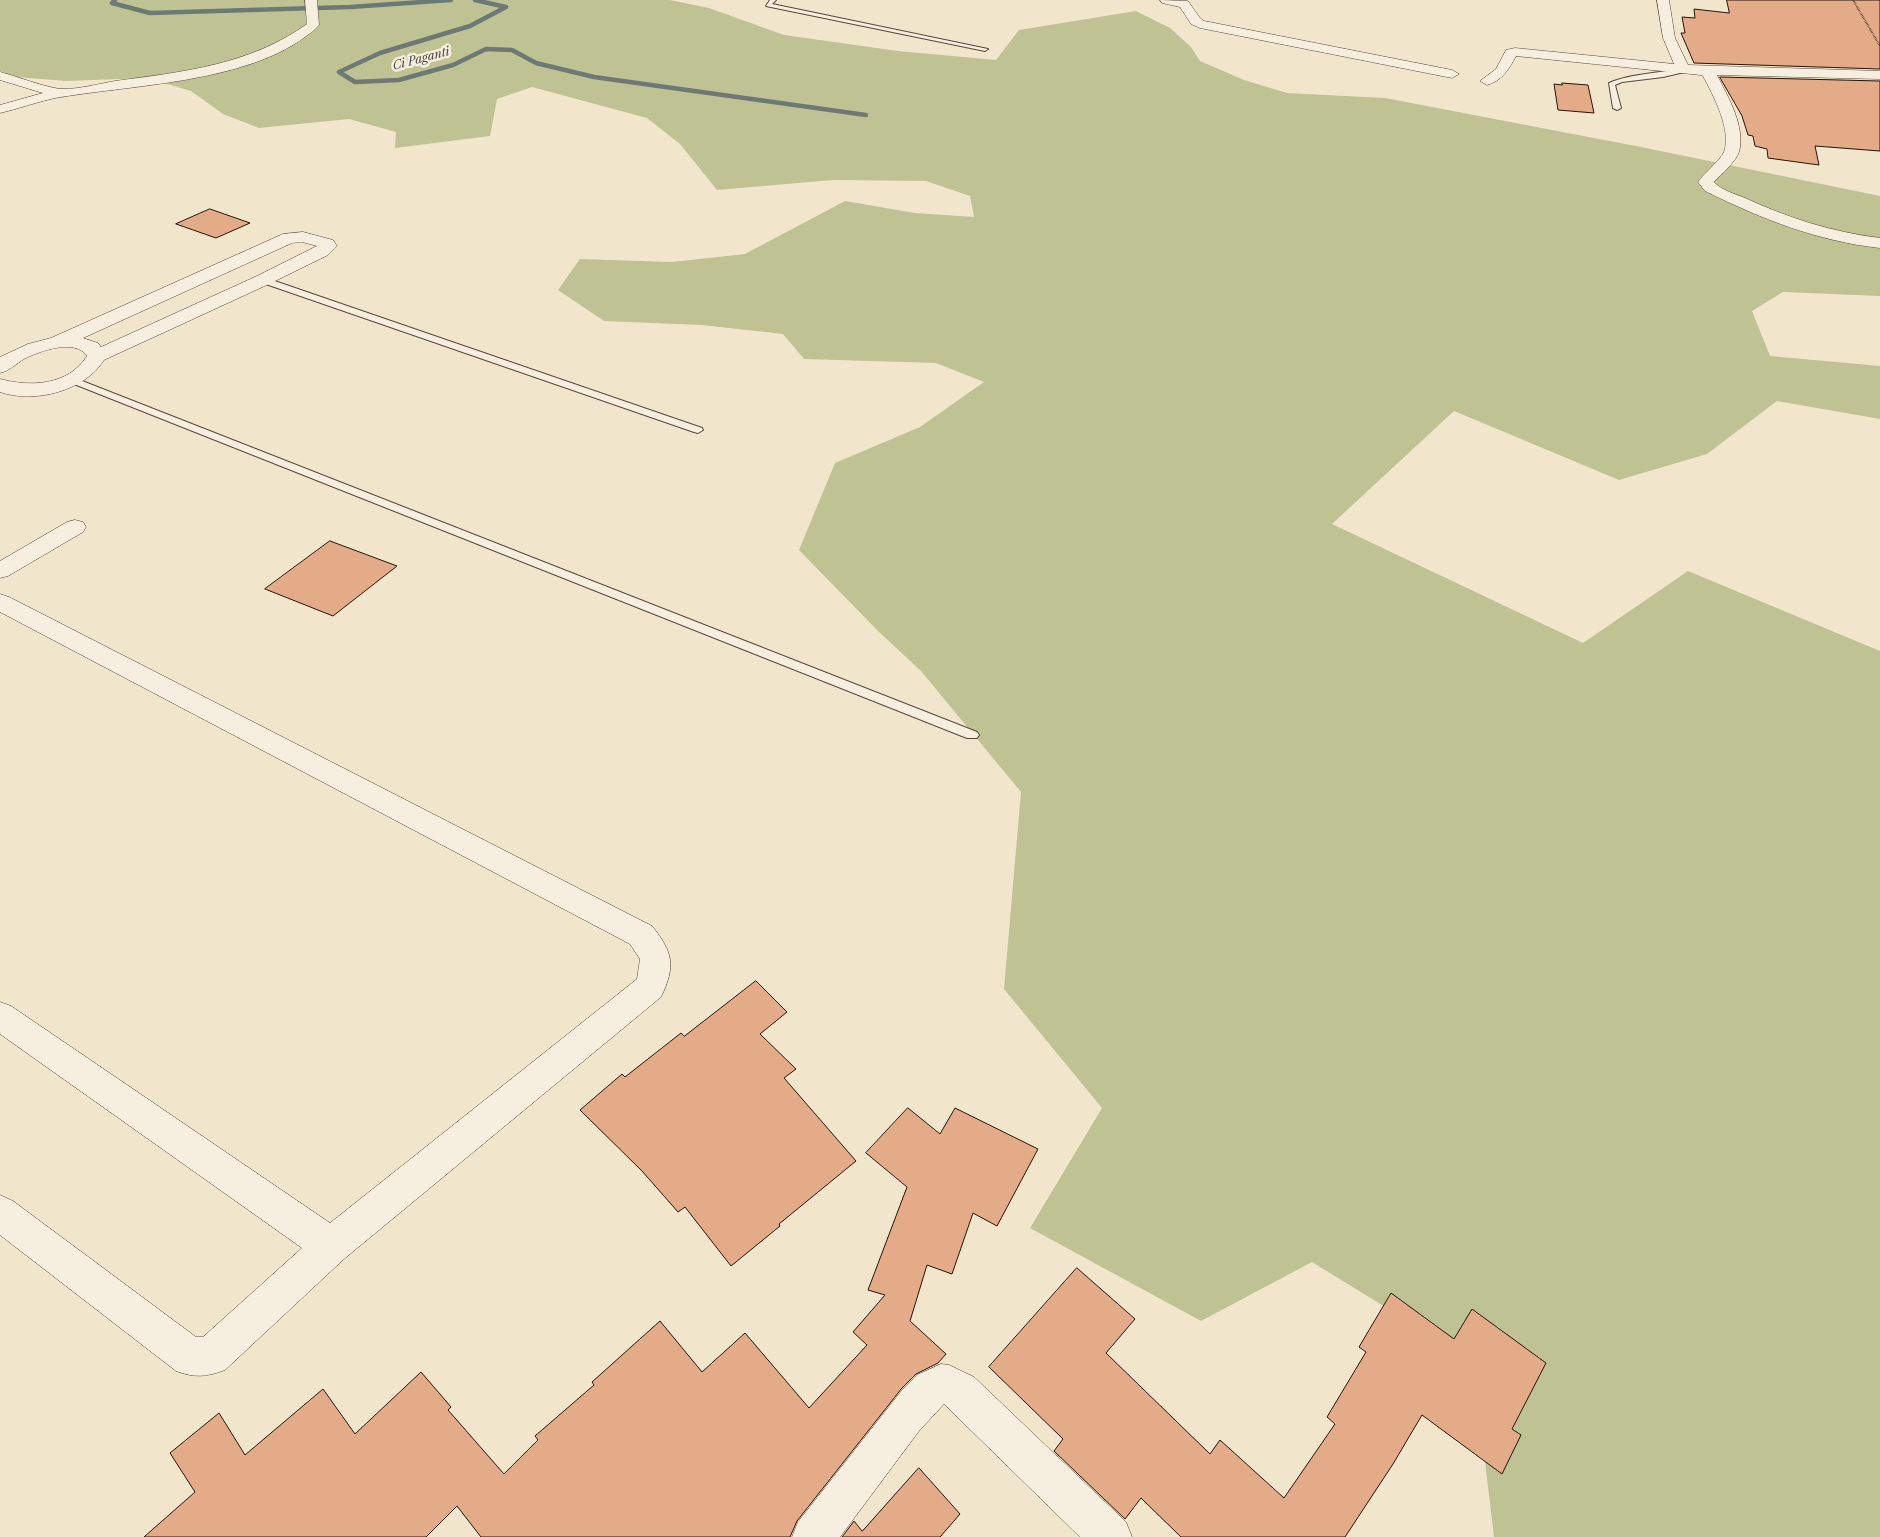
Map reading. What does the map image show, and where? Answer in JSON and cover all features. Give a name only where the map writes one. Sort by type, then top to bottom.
[{"type":"street","points":[[0,109],[62,93],[186,80],[256,63],[292,50],[313,39],[326,28],[320,24],[311,0]]},
{"type":"street","points":[[1166,0],[1184,4],[1195,21],[1200,24],[1452,74]]},
{"type":"street","points":[[1663,0],[1669,38],[1692,69],[1709,74],[1721,97],[1733,133],[1731,153],[1706,182],[1707,184],[1711,188],[1763,214],[1811,231],[1880,243]]},
{"type":"street","points":[[1487,81],[1501,71],[1511,53],[1515,52],[1692,69],[1880,75]]},
{"type":"street","points":[[0,76],[62,93]]},
{"type":"street","points":[[0,367],[9,351],[30,349],[56,343],[289,238],[302,237],[327,244],[328,246],[322,251],[264,280],[97,356],[94,364],[72,380],[50,387],[7,392]]},
{"type":"street","points":[[56,343],[86,345],[92,348],[97,356]]},
{"type":"street","points":[[0,571],[75,527]]},
{"type":"street","points":[[0,602],[641,935],[655,952],[657,965],[650,987],[330,1246],[219,1351],[211,1356],[190,1357],[0,1213]]},
{"type":"street","points":[[0,1016],[330,1246]]},
{"type":"street","points":[[813,1537],[905,1417],[935,1386],[946,1384],[960,1391],[1111,1537]]},
{"type":"lane","points":[[773,0],[768,5],[986,49]]},
{"type":"lane","points":[[1617,108],[1611,84],[1621,80],[1663,76],[1692,69]]},
{"type":"lane","points":[[264,280],[698,430]]},
{"type":"lane","points":[[72,380],[972,735]]},
{"type":"path","points":[[1853,0],[1880,46]]},
{"type":"green space","points":[[0,0],[670,0],[709,8],[784,35],[898,51],[996,60],[1019,30],[1136,11],[1170,28],[1191,47],[1200,61],[1244,80],[1287,93],[1385,98],[1641,147],[1880,196],[1880,296],[1783,292],[1752,311],[1770,356],[1880,366],[1880,419],[1777,401],[1707,454],[1619,480],[1454,411],[1332,524],[1583,643],[1688,571],[1880,651],[1880,1537],[1494,1537],[1473,1361],[1312,1262],[1201,1321],[1030,1228],[1102,1108],[1004,989],[1021,792],[921,671],[878,631],[799,550],[835,463],[920,427],[984,382],[936,363],[804,359],[783,334],[702,325],[604,321],[558,290],[580,259],[672,262],[745,254],[845,201],[915,213],[974,217],[970,196],[926,181],[833,180],[717,190],[680,144],[647,118],[532,87],[497,99],[490,136],[395,148],[396,132],[349,119],[259,128],[223,114],[191,91],[147,78],[66,81],[16,77],[0,71]]},
{"type":"building","points":[[1727,0],[1880,0],[1880,69],[1694,63],[1681,33],[1685,33],[1682,17],[1695,18],[1694,9],[1729,13]]},
{"type":"building","points":[[1720,77],[1880,81],[1880,151],[1815,146],[1819,165],[1768,158],[1767,149],[1755,146],[1753,136],[1748,135],[1742,116]]},
{"type":"building","points":[[1562,83],[1588,85],[1594,113],[1558,110],[1554,84],[1562,85]]},
{"type":"building","points":[[210,209],[250,223],[216,238],[176,224]]},
{"type":"building","points":[[330,541],[397,566],[333,616],[265,589]]},
{"type":"building","points":[[756,981],[787,1012],[760,1034],[796,1069],[784,1078],[856,1161],[731,1266],[685,1207],[678,1212],[642,1171],[580,1110],[622,1074],[625,1077],[681,1033],[684,1036]]},
{"type":"building","points":[[908,1108],[940,1134],[955,1108],[1038,1149],[997,1226],[973,1213],[952,1274],[927,1265],[910,1321],[946,1354],[938,1363],[916,1374],[902,1388],[797,1521],[790,1537],[481,1537],[457,1506],[426,1537],[144,1537],[195,1492],[170,1453],[219,1413],[245,1455],[323,1389],[355,1434],[421,1372],[451,1407],[448,1410],[504,1474],[538,1440],[535,1436],[594,1385],[592,1382],[660,1321],[702,1372],[745,1333],[809,1408],[867,1345],[853,1332],[885,1295],[868,1290],[907,1187],[866,1153]]},
{"type":"building","points":[[1077,1268],[1135,1319],[1106,1353],[1210,1454],[1220,1440],[1284,1498],[1335,1424],[1327,1417],[1366,1352],[1359,1347],[1391,1293],[1454,1339],[1472,1309],[1546,1363],[1512,1429],[1521,1435],[1502,1474],[1422,1415],[1393,1464],[1345,1537],[1181,1537],[1141,1498],[1125,1519],[1054,1451],[1063,1439],[989,1367]]},
{"type":"building","points":[[919,1468],[960,1514],[940,1537],[842,1537],[854,1521],[862,1531]]},
{"type":"waterway","name":"Ci Paganti","points":[[115,0],[112,3],[150,13],[350,7],[451,0]]},
{"type":"waterway","name":"Ci Paganti","points":[[475,0],[506,7],[470,26],[380,53],[339,72],[355,82],[399,80],[453,65],[486,49],[512,50],[536,63],[594,77],[866,115]]}]
